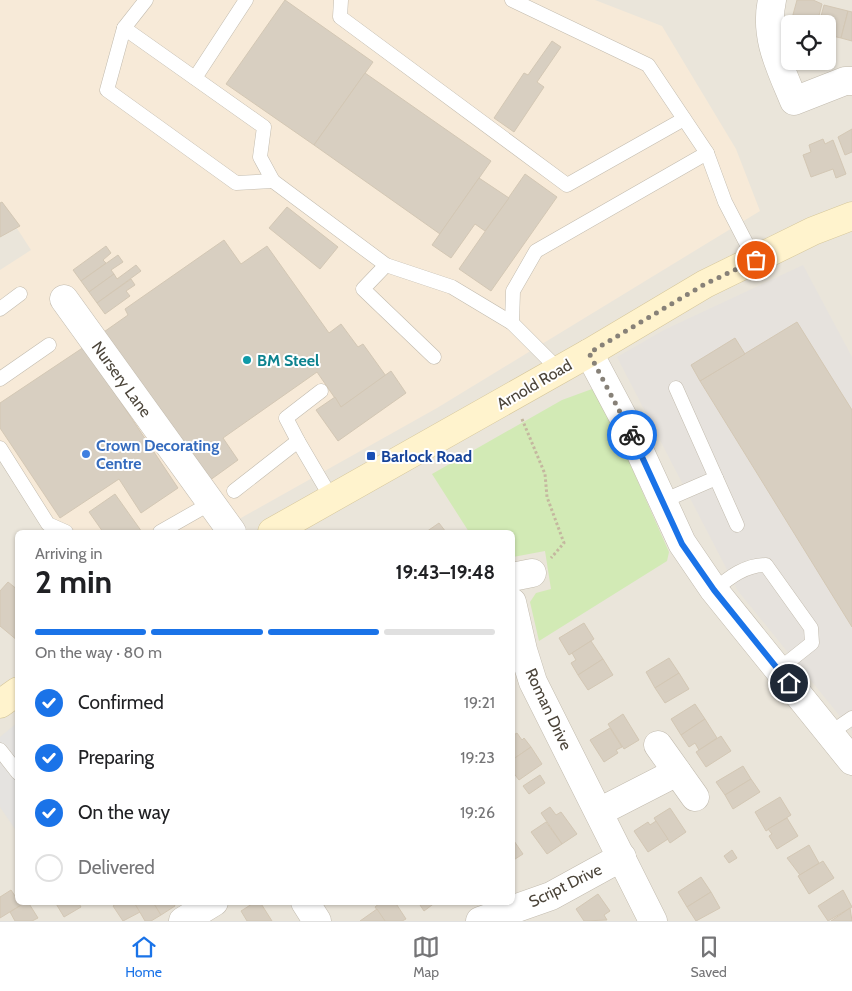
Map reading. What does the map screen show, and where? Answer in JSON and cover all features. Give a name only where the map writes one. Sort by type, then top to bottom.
[{"type":"main road","name":"Arnold Road","points":[[276,530],[589,353],[697,288],[813,231],[852,216]]},
{"type":"street","points":[[772,0],[768,16],[772,47],[794,101],[845,81],[852,82]]},
{"type":"street","name":"Nursery Lane","points":[[64,299],[223,497],[231,530]]},
{"type":"street","points":[[589,353],[631,432],[682,544],[714,590],[845,750]]},
{"type":"street","name":"Roman Drive","points":[[515,616],[522,650],[533,682],[653,921]]},
{"type":"street","points":[[658,745],[695,797]]},
{"type":"street","points":[[599,812],[677,772]]},
{"type":"street","name":"Script Drive","points":[[480,921],[551,896],[622,857]]},
{"type":"street","points":[[183,921],[209,905]]},
{"type":"street","points":[[306,905],[317,921]]},
{"type":"lane","points":[[146,0],[124,28],[107,90],[236,183],[274,181]]},
{"type":"lane","points":[[195,78],[246,0]]},
{"type":"lane","points":[[341,0],[340,17],[567,184],[684,119]]},
{"type":"lane","points":[[512,0],[648,65],[707,153],[725,202],[756,260]]},
{"type":"lane","points":[[124,28],[264,127],[260,157],[274,181],[386,265],[452,287],[512,323],[559,370]]},
{"type":"lane","points":[[512,323],[513,290],[536,252],[707,153]]},
{"type":"lane","points":[[386,265],[363,289],[434,357]]},
{"type":"lane","points":[[0,309],[20,294]]},
{"type":"lane","points":[[0,379],[49,346]]},
{"type":"lane","points":[[676,388],[737,524]]},
{"type":"lane","points":[[321,391],[286,418],[332,499]]},
{"type":"lane","points":[[164,530],[223,497],[298,441]]},
{"type":"lane","points":[[0,448],[48,524],[62,530]]},
{"type":"lane","points":[[663,501],[716,478]]},
{"type":"lane","points":[[714,590],[730,577],[754,565],[766,565],[811,628],[812,643],[778,670]]},
{"type":"lane","points":[[845,750],[852,718]]},
{"type":"lane","points":[[0,750],[15,769]]},
{"type":"path","points":[[516,394],[520,415],[545,474],[547,498],[564,543],[557,553],[522,575]]},
{"type":"shaded area","points":[[0,0],[852,0],[852,921],[0,921]]},
{"type":"shaded area","points":[[0,0],[595,0],[662,26],[736,149],[760,211],[437,408],[220,530],[54,530],[0,453],[0,270],[31,250],[0,202]]},
{"type":"shaded area","points":[[803,265],[852,357],[852,731],[738,591],[617,357],[664,330]]},
{"type":"shaded area","points":[[15,725],[15,829],[0,807],[0,737]]},
{"type":"green space","points":[[592,389],[613,425],[669,552],[667,561],[539,641],[530,602],[536,593],[551,589],[545,551],[515,557],[515,530],[468,530],[432,474],[562,400]]},
{"type":"building","points":[[285,0],[373,62],[314,145],[226,84]]},
{"type":"building","points":[[797,0],[813,0],[822,4],[819,15],[793,15]]},
{"type":"building","points":[[824,5],[848,11],[841,38],[836,37],[836,15],[821,15]]},
{"type":"building","points":[[848,11],[852,12],[852,41],[841,38]]},
{"type":"building","points":[[552,41],[561,47],[537,82],[544,87],[514,132],[494,118],[524,73],[528,75]]},
{"type":"building","points":[[365,73],[491,161],[440,234],[314,145]]},
{"type":"building","points":[[852,129],[852,152],[845,155],[838,137]]},
{"type":"building","points":[[823,139],[825,144],[833,140],[846,174],[836,178],[833,169],[811,177],[803,155],[811,152],[809,145]]},
{"type":"building","points":[[525,174],[557,197],[491,291],[459,269]]},
{"type":"building","points":[[479,178],[509,198],[485,231],[475,224],[451,258],[432,245]]},
{"type":"building","points":[[2,202],[20,226],[0,237],[0,203]]},
{"type":"building","points":[[287,207],[338,247],[320,269],[269,228]]},
{"type":"building","name":"BM Steel","points":[[224,240],[241,264],[267,246],[329,333],[341,324],[358,347],[363,344],[386,376],[341,407],[317,372],[223,438],[238,460],[206,483],[101,334],[128,315],[125,309]]},
{"type":"building","points":[[106,246],[111,253],[103,260],[106,263],[81,281],[73,270]]},
{"type":"building","points":[[118,255],[123,262],[111,270],[114,274],[89,292],[81,281]]},
{"type":"building","points":[[136,265],[141,271],[97,303],[89,292],[114,274],[117,279]]},
{"type":"building","points":[[131,279],[135,285],[126,291],[130,296],[105,314],[97,303]]},
{"type":"building","points":[[797,322],[852,410],[852,627],[700,381]]},
{"type":"building","points":[[735,338],[745,354],[700,381],[691,365]]},
{"type":"building","name":"Crown Decorating Centre","points":[[84,347],[178,488],[141,513],[119,479],[60,518],[0,428],[0,403]]},
{"type":"building","points":[[391,371],[406,393],[338,441],[316,410],[335,397],[341,407]]},
{"type":"building","points":[[115,494],[141,530],[102,530],[89,512]]},
{"type":"building","points":[[439,523],[444,530],[429,530]]},
{"type":"building","points":[[8,582],[15,588],[15,638],[0,626],[0,591]]},
{"type":"building","points":[[584,623],[594,639],[569,655],[559,638]]},
{"type":"building","points":[[591,641],[603,659],[578,675],[571,663],[576,660],[572,653]]},
{"type":"building","points":[[669,658],[679,673],[655,688],[646,672]]},
{"type":"building","points":[[603,659],[613,675],[588,690],[578,675]]},
{"type":"building","points":[[679,673],[689,689],[665,703],[655,688]]},
{"type":"building","points":[[695,704],[705,719],[681,735],[671,719]]},
{"type":"building","points":[[623,714],[639,740],[624,749],[608,724]]},
{"type":"building","points":[[705,719],[717,738],[699,750],[695,743],[689,747],[681,735]]},
{"type":"building","points":[[610,728],[622,747],[616,750],[618,753],[604,762],[590,740]]},
{"type":"building","points":[[517,733],[522,740],[524,738],[531,747],[515,758],[515,734]]},
{"type":"building","points":[[721,736],[731,751],[706,767],[696,752]]},
{"type":"building","points":[[531,747],[542,764],[519,780],[515,775],[515,758]]},
{"type":"building","points":[[743,766],[751,779],[725,795],[716,782]]},
{"type":"building","points":[[540,775],[545,783],[529,794],[523,786]]},
{"type":"building","points":[[751,779],[760,792],[733,809],[725,795]]},
{"type":"building","points":[[780,797],[791,815],[766,831],[755,812]]},
{"type":"building","points":[[550,807],[556,815],[561,812],[577,834],[562,844],[541,813]]},
{"type":"building","points":[[670,808],[686,832],[670,843],[654,818]]},
{"type":"building","points":[[787,818],[798,836],[777,849],[769,836],[772,834],[768,829]]},
{"type":"building","points":[[656,821],[668,839],[648,852],[634,831],[648,822],[650,825]]},
{"type":"building","points":[[546,822],[562,844],[547,854],[531,832]]},
{"type":"building","points":[[515,842],[523,854],[515,859]]},
{"type":"building","points":[[809,845],[819,863],[800,875],[787,858]]},
{"type":"building","points":[[732,850],[737,858],[729,863],[724,856]]},
{"type":"building","points":[[823,861],[834,878],[809,894],[798,876]]},
{"type":"building","points":[[701,877],[711,892],[687,907],[678,892]]},
{"type":"building","points":[[11,890],[15,896],[15,905],[21,905],[0,918],[0,897]]},
{"type":"building","points":[[843,890],[852,907],[828,921],[818,906]]},
{"type":"building","points":[[711,892],[720,908],[696,921],[687,907]]},
{"type":"building","points":[[598,894],[610,911],[604,915],[607,920],[584,921],[576,909]]},
{"type":"building","points":[[21,905],[30,905],[38,918],[32,921],[15,921],[10,912]]},
{"type":"building","points":[[57,905],[80,905],[81,907],[64,917]]},
{"type":"building","points":[[136,905],[140,912],[123,921],[113,906]]},
{"type":"building","points":[[136,905],[155,905],[161,915],[151,921],[145,921]]},
{"type":"building","points":[[155,905],[174,905],[175,906],[161,915]]},
{"type":"building","points":[[250,905],[262,905],[272,921],[247,921],[241,911]]},
{"type":"building","points":[[377,905],[397,905],[406,919],[402,921],[385,921],[375,907]]},
{"type":"building","points":[[420,905],[432,905],[424,911]]},
{"type":"building","points":[[850,908],[852,921],[831,921]]},
{"type":"building","points":[[377,909],[385,921],[360,921]]},
{"type":"way so far","points":[[632,435],[589,353],[641,320],[705,284],[756,260]]},
{"type":"place","name":"BM Steel","points":[[247,360]]},
{"type":"place","name":"Crown Decorating Centre","points":[[86,454]]},
{"type":"place","name":"Barlock Road","points":[[371,456]]},
{"type":"route","points":[[632,435],[682,544],[714,590],[789,683]]}]
